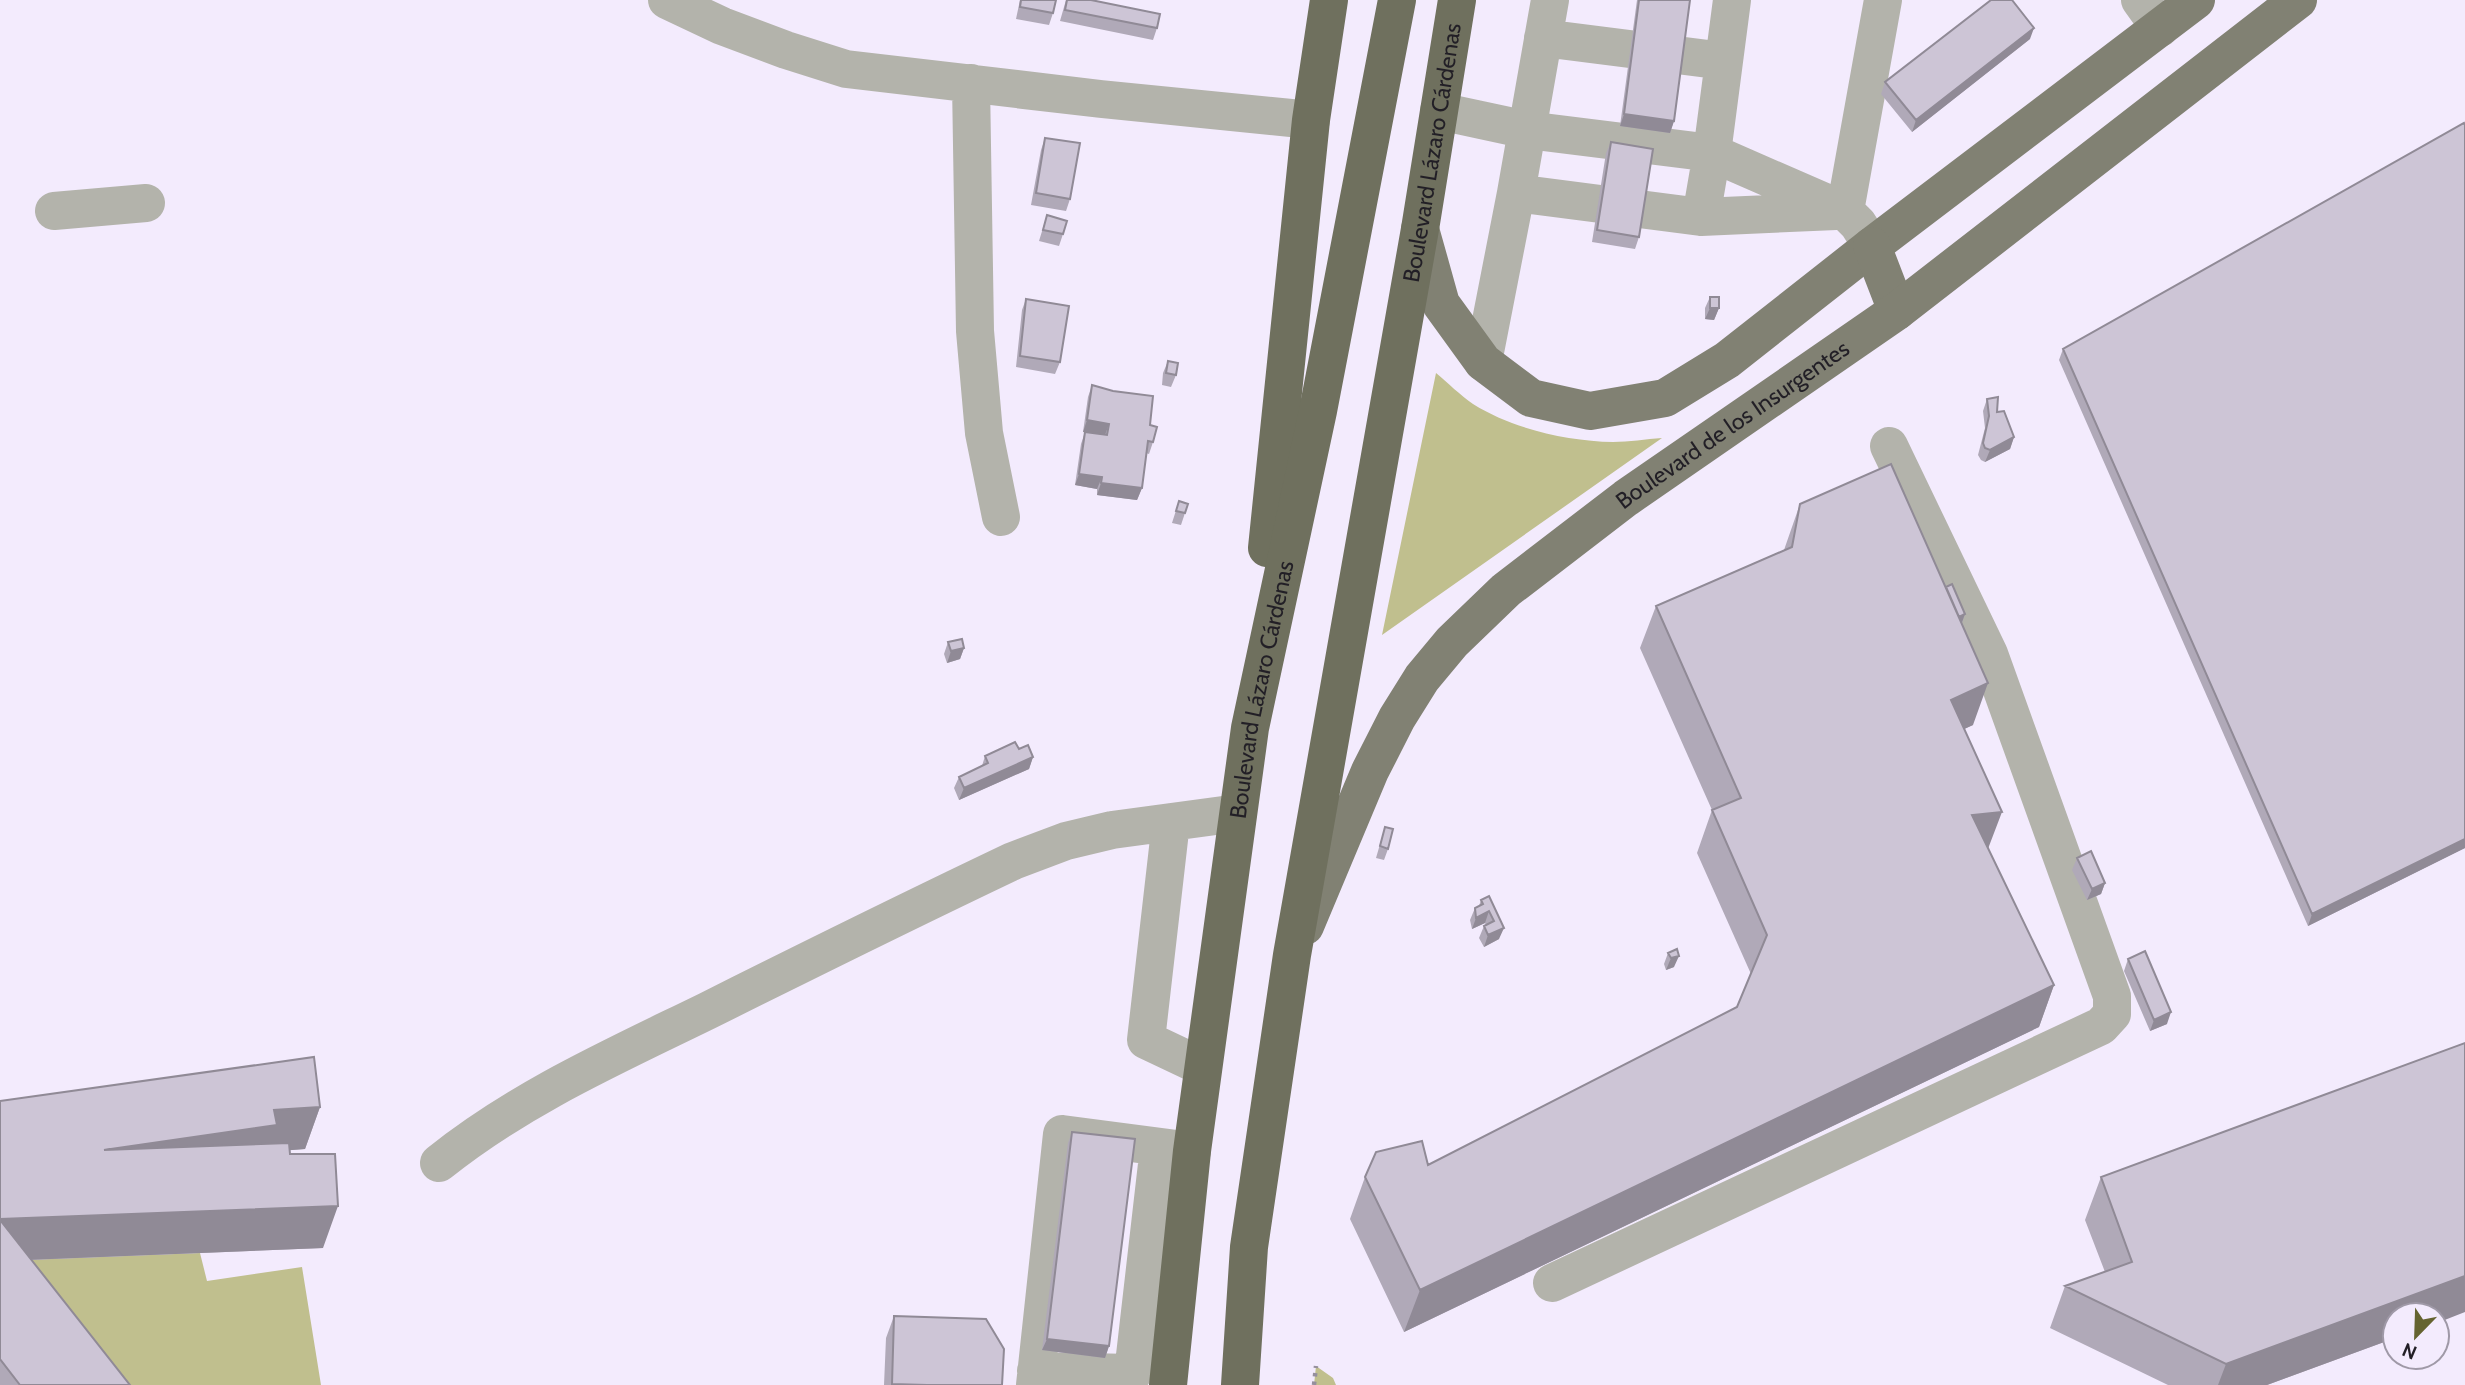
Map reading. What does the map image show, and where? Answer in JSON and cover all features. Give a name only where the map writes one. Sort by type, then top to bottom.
[{"type":"highway","points":[[1250,728],[1311,120],[1329,0]]},
{"type":"highway","name":"Boulevard Lázaro Cárdenas","points":[[1168,1385],[1188,1190],[1175,1149],[1203,1067],[1250,728],[1318,411],[1397,0]]},
{"type":"highway","name":"Boulevard Lázaro Cárdenas","points":[[1240,1385],[1249,1247],[1292,955],[1420,229],[1457,0]]},
{"type":"highway","points":[[1150,1385],[1157,1364],[1188,1190]]},
{"type":"highway","points":[[1248,1385],[1249,1247]]},
{"type":"main road","points":[[1420,229],[1441,304],[1483,362],[1531,398],[1590,411],[1665,398],[1727,360],[1872,246],[2150,14],[2196,0]]},
{"type":"main road","name":"Boulevard de los Insurgentes","points":[[1292,955],[1370,771],[1397,718],[1422,678],[1452,642],[1506,590],[1626,498],[1897,311],[2298,0]]},
{"type":"main road","points":[[1872,246],[1897,311]]},
{"type":"lane","points":[[667,0],[722,26],[846,69],[1311,120]]},
{"type":"lane","points":[[1483,362],[1550,0]]},
{"type":"lane","points":[[1701,217],[1732,0]]},
{"type":"lane","points":[[1846,211],[1883,0]]},
{"type":"lane","points":[[1543,38],[1724,61]]},
{"type":"lane","points":[[971,83],[975,331],[984,433],[1001,517]]},
{"type":"lane","points":[[1439,111],[1527,130],[1712,153],[1846,211],[1872,246]]},
{"type":"lane","points":[[1516,193],[1701,217],[1846,211]]},
{"type":"lane","points":[[54,211],[146,203]]},
{"type":"lane","points":[[1552,1283],[2101,1026],[2112,1014],[2112,996],[1989,654],[1889,446]]},
{"type":"lane","points":[[439,1163],[476,1133],[510,1112],[606,1060],[1013,861],[1066,841],[1112,830],[1238,813]]},
{"type":"lane","points":[[1171,822],[1146,1040],[1203,1067]]},
{"type":"lane","points":[[1062,1134],[1175,1149],[1133,1373],[1035,1378],[1062,1134]]},
{"type":"path","points":[[1314,1385],[1316,1366]]},
{"type":"shaded area","points":[[1436,373],[1473,404],[1523,427],[1577,439],[1613,442],[1662,438],[1382,635]]},
{"type":"shaded area","points":[[200,1253],[207,1281],[302,1267],[321,1385],[81,1385],[0,1261]]},
{"type":"shaded area","points":[[1316,1366],[1333,1378],[1336,1385],[1314,1385]]},
{"type":"building","points":[[1021,0],[1056,0],[1053,13],[1020,7]]},
{"type":"building","points":[[1067,0],[1091,0],[1160,14],[1157,28],[1065,10]]},
{"type":"building","points":[[1639,0],[1690,0],[1674,121],[1624,114]]},
{"type":"building","points":[[1991,0],[2012,0],[2034,28],[1916,120],[1885,82]]},
{"type":"building","points":[[2464,123],[2465,839],[2312,914],[2063,349]]},
{"type":"building","points":[[1045,138],[1080,143],[1070,199],[1036,193]]},
{"type":"building","points":[[1611,142],[1653,149],[1639,237],[1597,230]]},
{"type":"building","points":[[1047,215],[1067,221],[1063,234],[1043,230]]},
{"type":"building","points":[[1710,297],[1719,297],[1719,308],[1710,308]]},
{"type":"building","points":[[1026,299],[1069,306],[1060,362],[1020,356]]},
{"type":"building","points":[[1168,361],[1178,363],[1176,375],[1166,373]]},
{"type":"building","points":[[1092,385],[1113,391],[1153,396],[1150,425],[1157,427],[1153,442],[1148,441],[1142,488],[1101,483],[1102,477],[1079,474],[1085,432],[1107,435],[1109,424],[1087,420]]},
{"type":"building","points":[[1998,397],[1997,412],[2004,411],[2014,437],[1990,450],[1985,448],[1983,443],[1989,416],[1987,399]]},
{"type":"building","points":[[1891,464],[1988,683],[1951,700],[2002,812],[1972,815],[2054,985],[1420,1290],[1365,1177],[1376,1152],[1422,1141],[1428,1165],[1737,1007],[1767,935],[1712,810],[1741,798],[1656,606],[1792,547],[1800,504]]},
{"type":"building","points":[[1179,501],[1188,504],[1185,513],[1176,511]]},
{"type":"building","points":[[1952,584],[1965,614],[1959,617],[1946,587]]},
{"type":"building","points":[[962,639],[964,648],[951,651],[948,642]]},
{"type":"building","points":[[1015,742],[1019,749],[1028,745],[1033,757],[964,788],[959,777],[988,763],[985,756]]},
{"type":"building","points":[[1385,827],[1393,829],[1388,849],[1380,846]]},
{"type":"building","points":[[2091,851],[2105,883],[2092,889],[2077,858]]},
{"type":"building","points":[[1489,896],[1504,928],[1488,935],[1484,926],[1494,921],[1489,911],[1476,918],[1475,908],[1483,904],[1481,900]]},
{"type":"building","points":[[1677,949],[1679,956],[1671,958],[1668,953]]},
{"type":"building","points":[[2145,951],[2171,1012],[2154,1020],[2128,959]]},
{"type":"building","points":[[2465,1043],[2465,1276],[2397,1301],[2381,1301],[2381,1307],[2226,1364],[2065,1286],[2132,1262],[2101,1177]]},
{"type":"building","points":[[314,1057],[320,1107],[274,1110],[277,1125],[104,1150],[289,1143],[290,1154],[335,1154],[338,1206],[0,1219],[0,1101]]},
{"type":"building","points":[[1072,1132],[1135,1139],[1109,1346],[1047,1339]]},
{"type":"building","points":[[0,1220],[130,1385],[20,1385],[0,1359]]},
{"type":"building","points":[[894,1316],[986,1319],[1004,1349],[1002,1385],[892,1384]]}]
